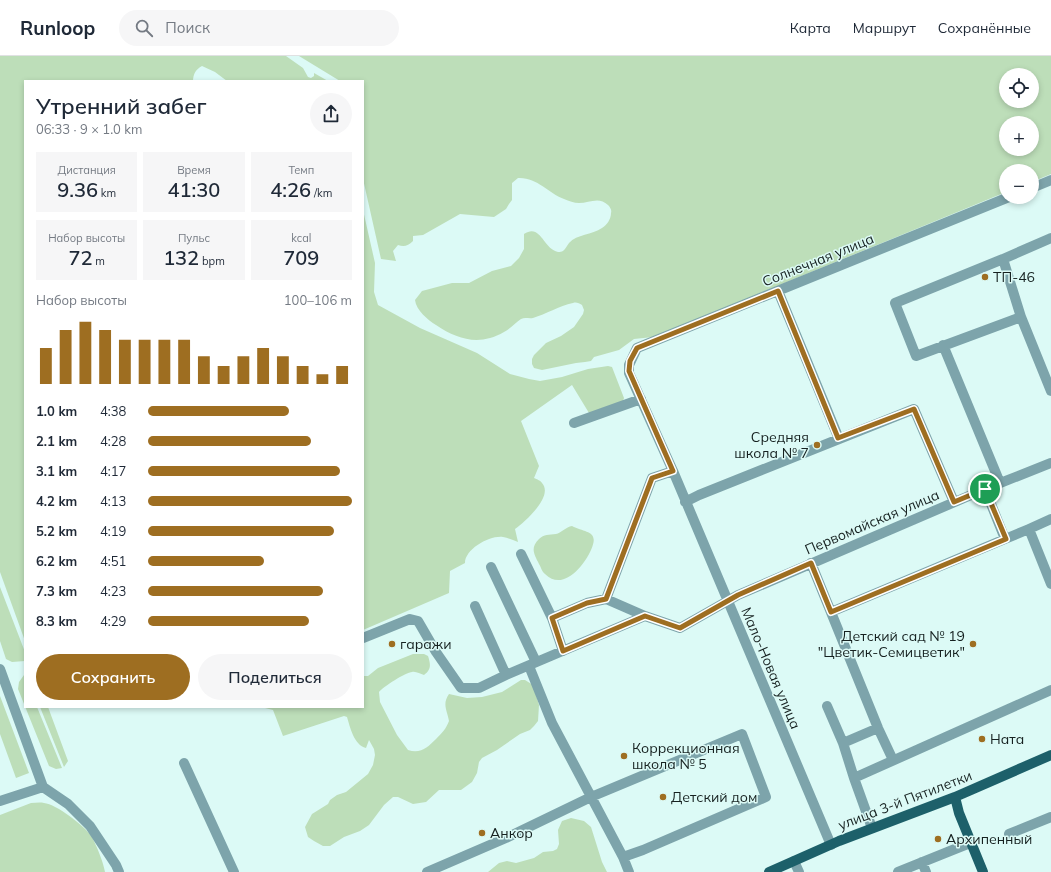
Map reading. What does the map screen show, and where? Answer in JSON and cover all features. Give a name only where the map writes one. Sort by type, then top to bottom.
[{"type":"main road","name":"улица 3-й Пятилетки","points":[[769,872],[872,828],[955,797],[1051,755]]},
{"type":"main road","points":[[955,797],[970,843],[983,872]]},
{"type":"street","points":[[1039,185],[1051,180]]},
{"type":"street","name":"Солнечная улица","points":[[637,348],[999,201]]},
{"type":"street","points":[[1021,317],[916,356],[895,303],[1051,238]]},
{"type":"street","points":[[1003,259],[1021,317],[1051,391]]},
{"type":"street","points":[[778,291],[838,438]]},
{"type":"street","points":[[943,345],[1000,483]]},
{"type":"street","name":"Мало-Новая улица","points":[[637,348],[630,361],[629,371],[673,471],[831,845]]},
{"type":"street","points":[[574,423],[641,399]]},
{"type":"street","points":[[685,502],[838,438],[914,409],[954,502]]},
{"type":"street","name":"Первомайская улица","points":[[606,599],[645,616],[680,628],[728,601],[811,563],[985,489],[1051,463]]},
{"type":"street","points":[[552,618],[587,603],[606,599],[652,478],[673,471]]},
{"type":"street","points":[[985,489],[1006,539]]},
{"type":"street","points":[[831,612],[1051,519]]},
{"type":"street","points":[[1029,529],[1051,584]]},
{"type":"street","points":[[521,554],[552,618],[563,651]]},
{"type":"street","points":[[811,563],[878,728],[893,760]]},
{"type":"street","points":[[491,567],[532,664],[552,723],[623,857],[629,872]]},
{"type":"street","points":[[475,606],[506,675]]},
{"type":"street","points":[[364,638],[410,619],[418,621],[436,652],[461,688],[478,688],[645,616]]},
{"type":"street","points":[[0,669],[43,787],[68,804],[90,826],[119,872]]},
{"type":"street","points":[[854,778],[1051,690]]},
{"type":"street","points":[[828,706],[843,743],[872,828]]},
{"type":"street","points":[[843,743],[878,728]]},
{"type":"street","points":[[427,872],[506,838],[591,797],[742,734],[766,797],[623,857]]},
{"type":"street","points":[[184,763],[234,872]]},
{"type":"street","points":[[0,802],[43,787]]},
{"type":"street","points":[[1009,834],[1051,817]]},
{"type":"street","points":[[898,872],[970,843]]},
{"type":"street","points":[[794,861],[799,872]]},
{"type":"street","points":[[922,862],[926,872]]},
{"type":"green space","points":[[0,56],[286,56],[303,68],[308,77],[311,78],[314,76],[314,73],[326,80],[226,80],[215,72],[202,66],[195,72],[193,80],[24,80],[24,638],[0,572]]},
{"type":"green space","points":[[299,56],[1051,56],[1051,174],[1039,179],[1039,164],[999,164],[999,195],[653,337],[634,339],[619,350],[594,357],[591,361],[542,370],[534,368],[532,364],[534,355],[546,343],[561,336],[574,327],[583,314],[584,310],[581,304],[574,303],[533,318],[522,318],[506,331],[486,339],[478,340],[461,337],[436,325],[426,318],[420,311],[415,300],[422,291],[452,283],[469,283],[492,271],[511,266],[519,258],[524,249],[524,234],[530,231],[538,234],[553,250],[562,252],[572,240],[594,232],[606,225],[611,215],[611,211],[605,202],[598,200],[579,203],[572,202],[558,196],[531,180],[518,178],[512,183],[512,200],[506,209],[494,217],[460,214],[423,235],[413,236],[413,241],[408,245],[398,245],[393,251],[396,261],[381,259],[364,183],[364,80],[338,80]]},
{"type":"green space","points":[[364,214],[375,263],[374,292],[378,305],[420,328],[477,353],[510,374],[540,381],[562,377],[588,369],[608,366],[612,367],[624,398],[623,401],[589,413],[572,385],[521,421],[539,466],[534,478],[538,479],[545,488],[544,495],[537,508],[515,529],[518,542],[505,537],[492,538],[479,544],[469,553],[465,563],[450,571],[449,593],[364,630]]},
{"type":"green space","points":[[572,526],[592,535],[594,539],[591,550],[583,563],[572,575],[566,579],[552,579],[542,571],[534,554],[534,545],[543,536],[556,534]]},
{"type":"green space","points":[[0,587],[24,649],[24,661],[12,662],[6,659],[0,641]]},
{"type":"green space","points":[[413,654],[424,654],[428,656],[430,667],[424,675],[415,672],[405,674],[379,692],[380,702],[397,735],[408,750],[417,751],[424,749],[444,731],[449,721],[445,704],[449,694],[467,698],[482,697],[502,692],[521,680],[525,680],[533,685],[539,705],[538,721],[530,730],[520,734],[497,750],[482,758],[479,762],[477,773],[472,782],[461,790],[439,790],[426,802],[413,804],[398,797],[393,797],[384,805],[369,825],[360,831],[344,837],[330,846],[323,846],[308,837],[305,827],[312,814],[328,804],[330,800],[337,795],[346,792],[368,774],[373,765],[375,755],[374,749],[369,740],[366,748],[358,743],[353,735],[347,717],[344,716],[283,736],[273,710],[265,708],[364,708],[364,676],[368,676],[378,668]]},
{"type":"green space","points":[[24,675],[24,704],[18,689],[19,682]]},
{"type":"green space","points":[[0,696],[29,773],[16,778],[0,734]]},
{"type":"green space","points":[[25,708],[37,708],[62,768],[56,769],[49,766]]},
{"type":"green space","points":[[40,708],[48,708],[68,761],[64,767]]},
{"type":"green space","points":[[31,803],[49,804],[56,807],[83,827],[94,841],[105,872],[0,872],[0,815]]},
{"type":"green space","points":[[571,818],[584,821],[591,827],[602,862],[607,872],[488,872],[499,863],[507,861],[516,863],[534,858],[543,852],[557,849],[559,844],[558,830],[562,821]]},
{"type":"place","name":"ТП-46","points":[[985,277]]},
{"type":"place","name":"Средняя школа № 7","points":[[817,445]]},
{"type":"place","name":"гаражи","points":[[392,644]]},
{"type":"place","name":"Детский сад № 19 \"Цветик-Семицветик\"","points":[[973,644]]},
{"type":"place","name":"Ната","points":[[982,739]]},
{"type":"place","name":"Коррекционная школа № 5","points":[[624,756]]},
{"type":"place","name":"Детский дом","points":[[663,797]]},
{"type":"place","name":"Анкор","points":[[482,833]]},
{"type":"place","name":"Архипенный","points":[[938,839]]},
{"type":"route","points":[[778,291],[838,438],[914,409],[954,502],[985,489],[989,502],[1006,539],[831,612],[811,563],[738,595],[680,628],[645,616],[563,651],[552,618],[587,603],[606,599],[652,478],[673,471],[629,371],[628,365],[637,348],[778,291]]}]
